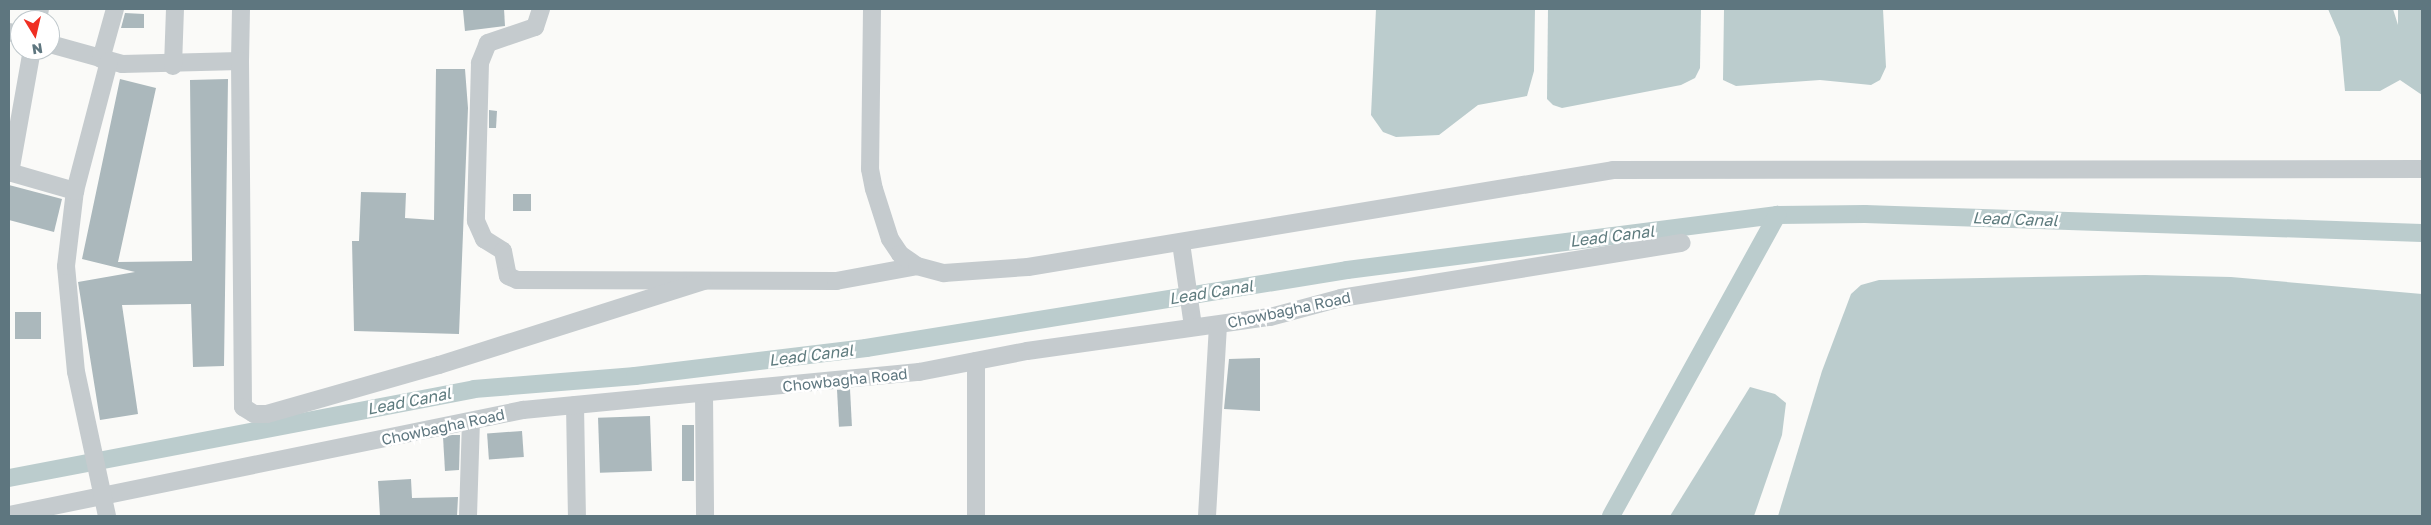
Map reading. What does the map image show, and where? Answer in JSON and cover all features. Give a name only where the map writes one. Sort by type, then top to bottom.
[{"type":"street","points":[[107,516],[103,489],[76,372],[66,266],[75,191],[105,60],[114,9]]},
{"type":"street","points":[[174,66],[175,9]]},
{"type":"street","points":[[241,9],[242,407],[254,414],[267,414],[439,364],[704,281]]},
{"type":"street","points":[[541,9],[536,27],[497,38],[482,52],[479,232],[503,251],[508,276],[517,280],[836,281],[917,266],[944,273],[980,274],[1180,243],[1613,170],[1930,166],[2422,169]]},
{"type":"street","points":[[872,9],[870,169],[890,239],[917,266]]},
{"type":"street","points":[[60,47],[105,60],[174,66],[240,62]]},
{"type":"street","points":[[30,60],[10,172],[75,191]]},
{"type":"street","name":"Chowbagha Road","points":[[9,514],[103,489],[471,423],[523,410],[920,372],[976,361],[1193,326],[1218,326],[1340,298],[1682,242]]},
{"type":"street","points":[[1180,243],[1193,326]]},
{"type":"street","points":[[1207,516],[1218,326]]},
{"type":"street","points":[[976,361],[976,516]]},
{"type":"street","points":[[704,394],[705,516]]},
{"type":"street","points":[[575,405],[577,516]]},
{"type":"street","points":[[468,516],[471,423]]},
{"type":"shaded area","points":[[1376,9],[1535,9],[1534,71],[1527,96],[1478,105],[1439,135],[1396,137],[1383,132],[1371,115]]},
{"type":"shaded area","points":[[1548,9],[1701,9],[1700,68],[1695,78],[1681,85],[1562,108],[1553,105],[1547,99]]},
{"type":"shaded area","points":[[1724,9],[1883,9],[1886,67],[1880,80],[1871,85],[1820,80],[1736,86],[1723,80]]},
{"type":"shaded area","points":[[2328,9],[2393,9],[2398,25],[2398,9],[2422,9],[2422,95],[2400,80],[2380,91],[2345,91],[2340,37]]},
{"type":"shaded area","points":[[2145,275],[2231,277],[2422,294],[2422,516],[1778,516],[1822,371],[1851,294],[1861,285],[1879,280]]},
{"type":"shaded area","points":[[1750,387],[1775,394],[1786,403],[1782,435],[1754,516],[1670,516]]},
{"type":"building","points":[[504,9],[505,26],[465,31],[463,10]]},
{"type":"building","points":[[125,13],[144,14],[144,28],[121,28]]},
{"type":"building","points":[[436,69],[465,69],[468,108],[459,334],[354,331],[352,241],[359,241],[361,192],[406,193],[405,218],[434,220]]},
{"type":"building","points":[[120,79],[156,88],[118,262],[192,261],[190,80],[228,79],[224,366],[193,367],[191,304],[122,305],[138,414],[100,420],[78,282],[135,272],[82,259]]},
{"type":"building","points":[[489,110],[497,111],[496,128],[489,128]]},
{"type":"building","points":[[9,185],[62,199],[54,232],[9,220]]},
{"type":"building","points":[[513,194],[531,194],[531,211],[513,211]]},
{"type":"building","points":[[15,312],[41,312],[41,339],[15,339]]},
{"type":"building","points":[[1260,358],[1260,411],[1224,409],[1229,359]]},
{"type":"building","points":[[850,389],[852,426],[839,427],[837,390]]},
{"type":"building","points":[[650,416],[652,471],[600,473],[598,418]]},
{"type":"building","points":[[682,425],[694,425],[694,481],[682,481]]},
{"type":"building","points":[[522,431],[524,457],[489,459],[487,433]]},
{"type":"building","points":[[460,435],[459,470],[445,471],[443,437]]},
{"type":"building","points":[[411,479],[412,498],[458,497],[457,516],[380,516],[378,481]]},
{"type":"waterway","name":"Lead Canal","points":[[9,478],[474,389],[635,376],[866,348],[1347,270],[1777,215],[1865,214],[2422,233]]},
{"type":"waterway","points":[[1611,516],[1777,215]]}]
